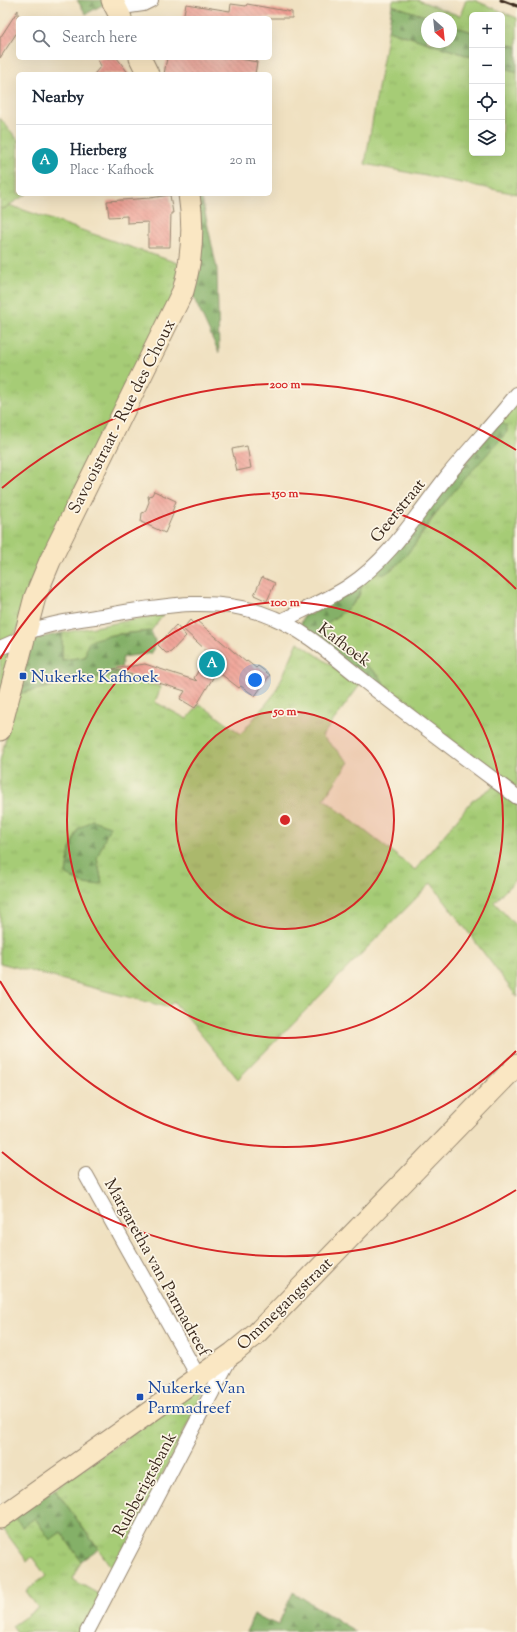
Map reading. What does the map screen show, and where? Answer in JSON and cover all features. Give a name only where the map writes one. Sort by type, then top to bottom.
[{"type":"main road","points":[[141,60],[147,72]]},
{"type":"main road","name":"Savooistraat - Rue des Choux","points":[[0,730],[35,597],[50,561],[183,291],[189,270],[191,250],[188,196]]},
{"type":"main road","name":"Ommegangstraat","points":[[0,1518],[198,1376],[234,1353],[255,1335],[517,1065]]},
{"type":"street","points":[[117,9],[143,4],[152,0]]},
{"type":"street","name":"Geerstraat","points":[[281,621],[331,597],[350,586],[373,567],[394,545],[449,474],[517,394]]},
{"type":"street","name":"Kafhoek","points":[[25,636],[40,627],[170,605],[227,605],[262,613],[281,621],[318,645],[517,797]]},
{"type":"street","points":[[0,648],[25,636]]},
{"type":"street","name":"Margaretha van Parmadreef","points":[[86,1175],[198,1376]]},
{"type":"street","name":"Rubberigtsbank","points":[[87,1632],[234,1353]]},
{"type":"green space","points":[[77,0],[105,0],[106,3],[86,14]]},
{"type":"green space","points":[[393,0],[418,0],[450,12],[421,12],[421,15],[392,5]]},
{"type":"green space","points":[[466,0],[474,0],[503,12],[469,12],[469,31],[457,27],[457,15],[460,16]]},
{"type":"green space","points":[[392,5],[421,15],[421,41],[388,30]]},
{"type":"green space","points":[[505,13],[517,18],[517,47],[505,43]]},
{"type":"green space","points":[[457,27],[469,31],[469,56],[444,48],[457,48]]},
{"type":"green space","points":[[388,30],[421,41],[421,48],[444,48],[469,56],[469,156],[505,156],[505,68],[517,72],[517,194],[365,164]]},
{"type":"green space","points":[[505,43],[517,47],[517,72],[505,68]]},
{"type":"green space","points":[[0,118],[16,138],[16,196],[24,196],[3,209],[0,208]]},
{"type":"green space","points":[[193,196],[201,196],[217,269],[219,353],[192,294],[200,266]]},
{"type":"green space","points":[[9,205],[183,265],[181,278],[14,635],[0,643],[0,208],[4,209]]},
{"type":"green space","points":[[517,402],[517,788],[387,693],[389,689],[375,672],[328,638],[325,633],[325,626],[353,604],[359,596],[362,585],[375,571],[394,569],[418,540],[500,421]]},
{"type":"green space","points":[[500,421],[507,427],[507,432],[440,508],[408,553],[392,569],[383,575],[375,571]]},
{"type":"green space","points":[[362,584],[357,598],[348,608],[326,624],[325,631],[328,638],[375,672],[389,689],[387,693],[300,626],[305,613],[312,615],[313,611]]},
{"type":"green space","points":[[164,614],[151,631],[117,634],[88,644],[86,657],[62,660],[62,633]]},
{"type":"green space","points":[[151,631],[155,641],[152,653],[123,657],[120,674],[79,680],[17,694],[32,643],[39,638],[62,633],[62,660],[85,657],[88,644],[98,638],[117,634]]},
{"type":"green space","points":[[298,642],[360,685],[322,736],[349,762],[324,799],[415,870],[472,801],[494,786],[517,803],[517,879],[494,902],[517,927],[517,997],[431,883],[238,1079],[174,1002],[166,1007],[0,963],[0,761],[17,694],[79,680],[120,674],[161,687],[155,702],[187,719],[200,704],[241,734],[275,693]],"holes":[[[97,858],[102,883],[92,885],[87,884],[79,882],[66,874],[68,861]]]},
{"type":"green space","points":[[13,646],[0,699],[0,652]]},
{"type":"green space","points":[[92,820],[110,826],[97,858],[102,883],[91,885],[79,882],[66,874],[70,849],[78,829]]},
{"type":"green space","points":[[205,1383],[205,1389],[114,1571],[55,1489]]},
{"type":"green space","points":[[55,1489],[98,1549],[81,1561],[61,1532],[50,1540],[35,1518],[22,1527],[15,1517]]},
{"type":"green space","points":[[15,1517],[35,1518],[50,1539],[61,1532],[81,1561],[72,1579],[102,1596],[83,1632],[16,1632],[12,1626],[38,1608],[26,1591],[46,1576],[32,1557],[27,1561],[1,1526]]},
{"type":"green space","points":[[293,1592],[356,1632],[246,1632],[254,1615],[278,1625]]},
{"type":"building","points":[[186,4],[230,11],[231,4],[246,6],[247,4],[292,12],[292,18],[272,18],[272,16],[183,16]]},
{"type":"building","points":[[18,10],[18,16],[16,16],[16,34],[0,58],[0,38]]},
{"type":"building","points":[[98,60],[118,60],[128,72],[96,72],[101,66]]},
{"type":"building","points":[[167,60],[246,60],[257,62],[255,72],[164,72]]},
{"type":"building","points":[[170,196],[173,213],[171,213],[170,247],[148,247],[148,222],[127,223],[127,216],[109,217],[107,201]]},
{"type":"building","points":[[247,446],[251,468],[237,471],[232,449]]},
{"type":"building","points":[[154,491],[176,501],[172,512],[174,512],[165,533],[141,522],[142,513],[145,512],[149,502],[148,496],[152,495]]},
{"type":"building","points":[[262,577],[275,583],[267,601],[254,595]]},
{"type":"building","points":[[190,620],[194,624],[197,621],[246,662],[247,661],[256,668],[258,666],[270,675],[255,696],[241,686],[239,688],[217,671],[195,708],[180,699],[185,691],[113,669],[145,664],[197,681],[194,678],[209,653],[183,629]]},
{"type":"building","points":[[176,625],[186,636],[171,652],[166,653],[158,645]]},
{"type":"railway","points":[[501,0],[517,6]]},
{"type":"place","name":"Hierberg","points":[[212,664]]},
{"type":"place","name":"Nukerke Kafhoek","points":[[23,676]]},
{"type":"place","name":"Nukerke Van Parmadreef","points":[[140,1397]]}]
